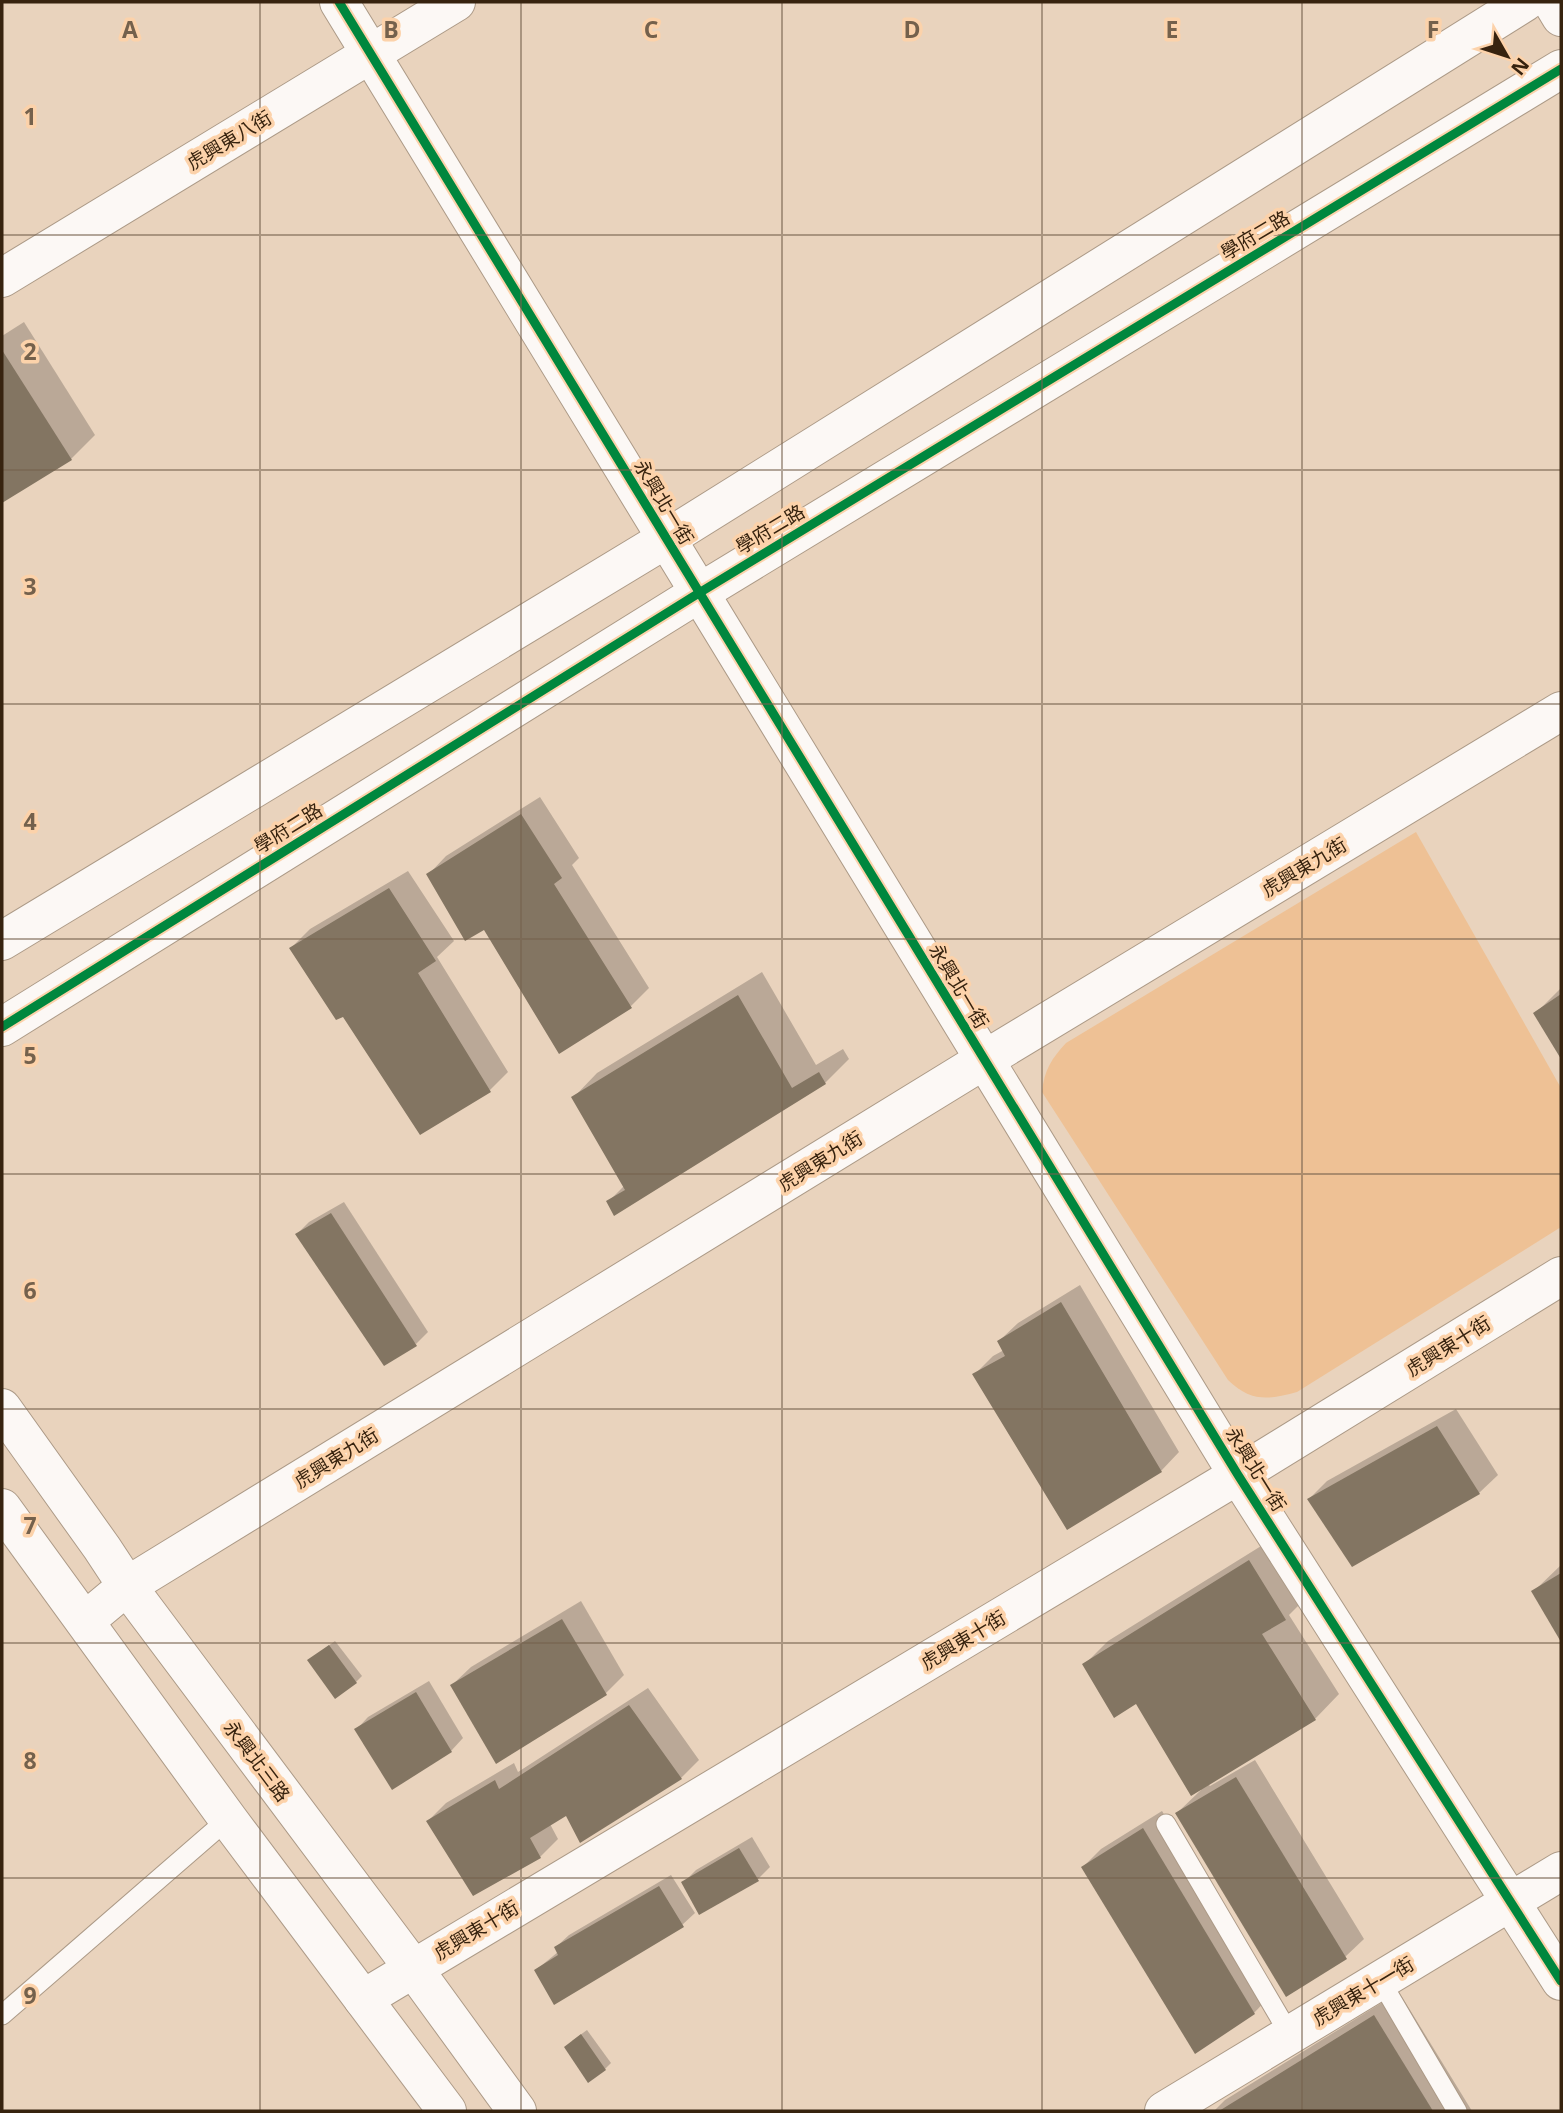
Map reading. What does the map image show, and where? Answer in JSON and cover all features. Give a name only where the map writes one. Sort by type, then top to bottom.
[{"type":"street","name":"永興北一街","points":[[339,2],[1238,1475],[1561,1981]]},
{"type":"street","name":"虎興東八街","points":[[2,278],[456,2]]},
{"type":"street","points":[[2,941],[666,539],[1525,2]]},
{"type":"street","points":[[1552,2],[1561,17]]},
{"type":"street","name":"學府二路","points":[[2,1027],[699,593],[1561,69]]},
{"type":"street","name":"虎興東九街","points":[[85,1622],[127,1586],[984,1060],[1561,710]]},
{"type":"street","name":"虎興東十街","points":[[363,1999],[1238,1475],[1561,1276]]},
{"type":"street","name":"永興北三路","points":[[2,1408],[127,1586],[517,2111]]},
{"type":"street","points":[[2,1508],[228,1819],[447,2111]]},
{"type":"street","name":"虎興東十一街","points":[[1165,2111],[1561,1871]]},
{"type":"lane","points":[[2,2015],[228,1819]]},
{"type":"lane","points":[[1166,1824],[1290,2035]]},
{"type":"lane","points":[[1380,1980],[1457,2111]]},
{"type":"shaded area","points":[[1416,832],[1561,1088],[1561,1227],[1297,1392],[1268,1398],[1252,1396],[1228,1380],[1042,1092],[1045,1077],[1053,1059],[1066,1043]]},
{"type":"building","points":[[2,350],[72,460],[2,503]]},
{"type":"building","points":[[521,814],[562,878],[554,884],[632,1008],[559,1054],[484,930],[465,941],[426,874]]},
{"type":"building","points":[[389,888],[436,961],[418,973],[491,1092],[420,1135],[343,1017],[336,1020],[289,948]]},
{"type":"building","points":[[1561,994],[1561,1059],[1533,1013]]},
{"type":"building","points":[[738,995],[792,1088],[819,1072],[826,1084],[614,1216],[606,1201],[625,1190],[571,1097]]},
{"type":"building","points":[[331,1213],[417,1346],[384,1366],[295,1234]]},
{"type":"building","points":[[1061,1302],[1162,1472],[1067,1530],[972,1374],[1005,1356],[997,1341]]},
{"type":"building","points":[[1437,1426],[1480,1494],[1352,1567],[1307,1499]]},
{"type":"building","points":[[1249,1560],[1286,1620],[1262,1634],[1316,1720],[1191,1796],[1136,1704],[1114,1718],[1082,1664]]},
{"type":"building","points":[[1561,1573],[1561,1642],[1531,1591]]},
{"type":"building","points":[[562,1619],[607,1695],[496,1764],[450,1685]]},
{"type":"building","points":[[329,1645],[357,1683],[335,1699],[307,1660]]},
{"type":"building","points":[[416,1692],[452,1752],[392,1790],[354,1729]]},
{"type":"building","points":[[629,1705],[682,1779],[580,1843],[566,1816],[530,1838],[541,1858],[473,1896],[426,1821],[495,1780],[499,1789]]},
{"type":"building","points":[[1236,1777],[1347,1959],[1286,1997],[1175,1813]]},
{"type":"building","points":[[1143,1828],[1255,2014],[1195,2054],[1081,1867]]},
{"type":"building","points":[[739,1848],[759,1881],[699,1915],[681,1882]]},
{"type":"building","points":[[659,1886],[684,1927],[554,2005],[534,1970],[558,1955],[554,1947]]},
{"type":"building","points":[[1374,2015],[1433,2111],[1219,2111]]},
{"type":"building","points":[[581,2034],[606,2070],[588,2083],[564,2047]]},
{"type":"cycle path","points":[[339,2],[1238,1475],[1561,1981]]},
{"type":"cycle path","points":[[2,1027],[699,593],[1561,69]]}]
